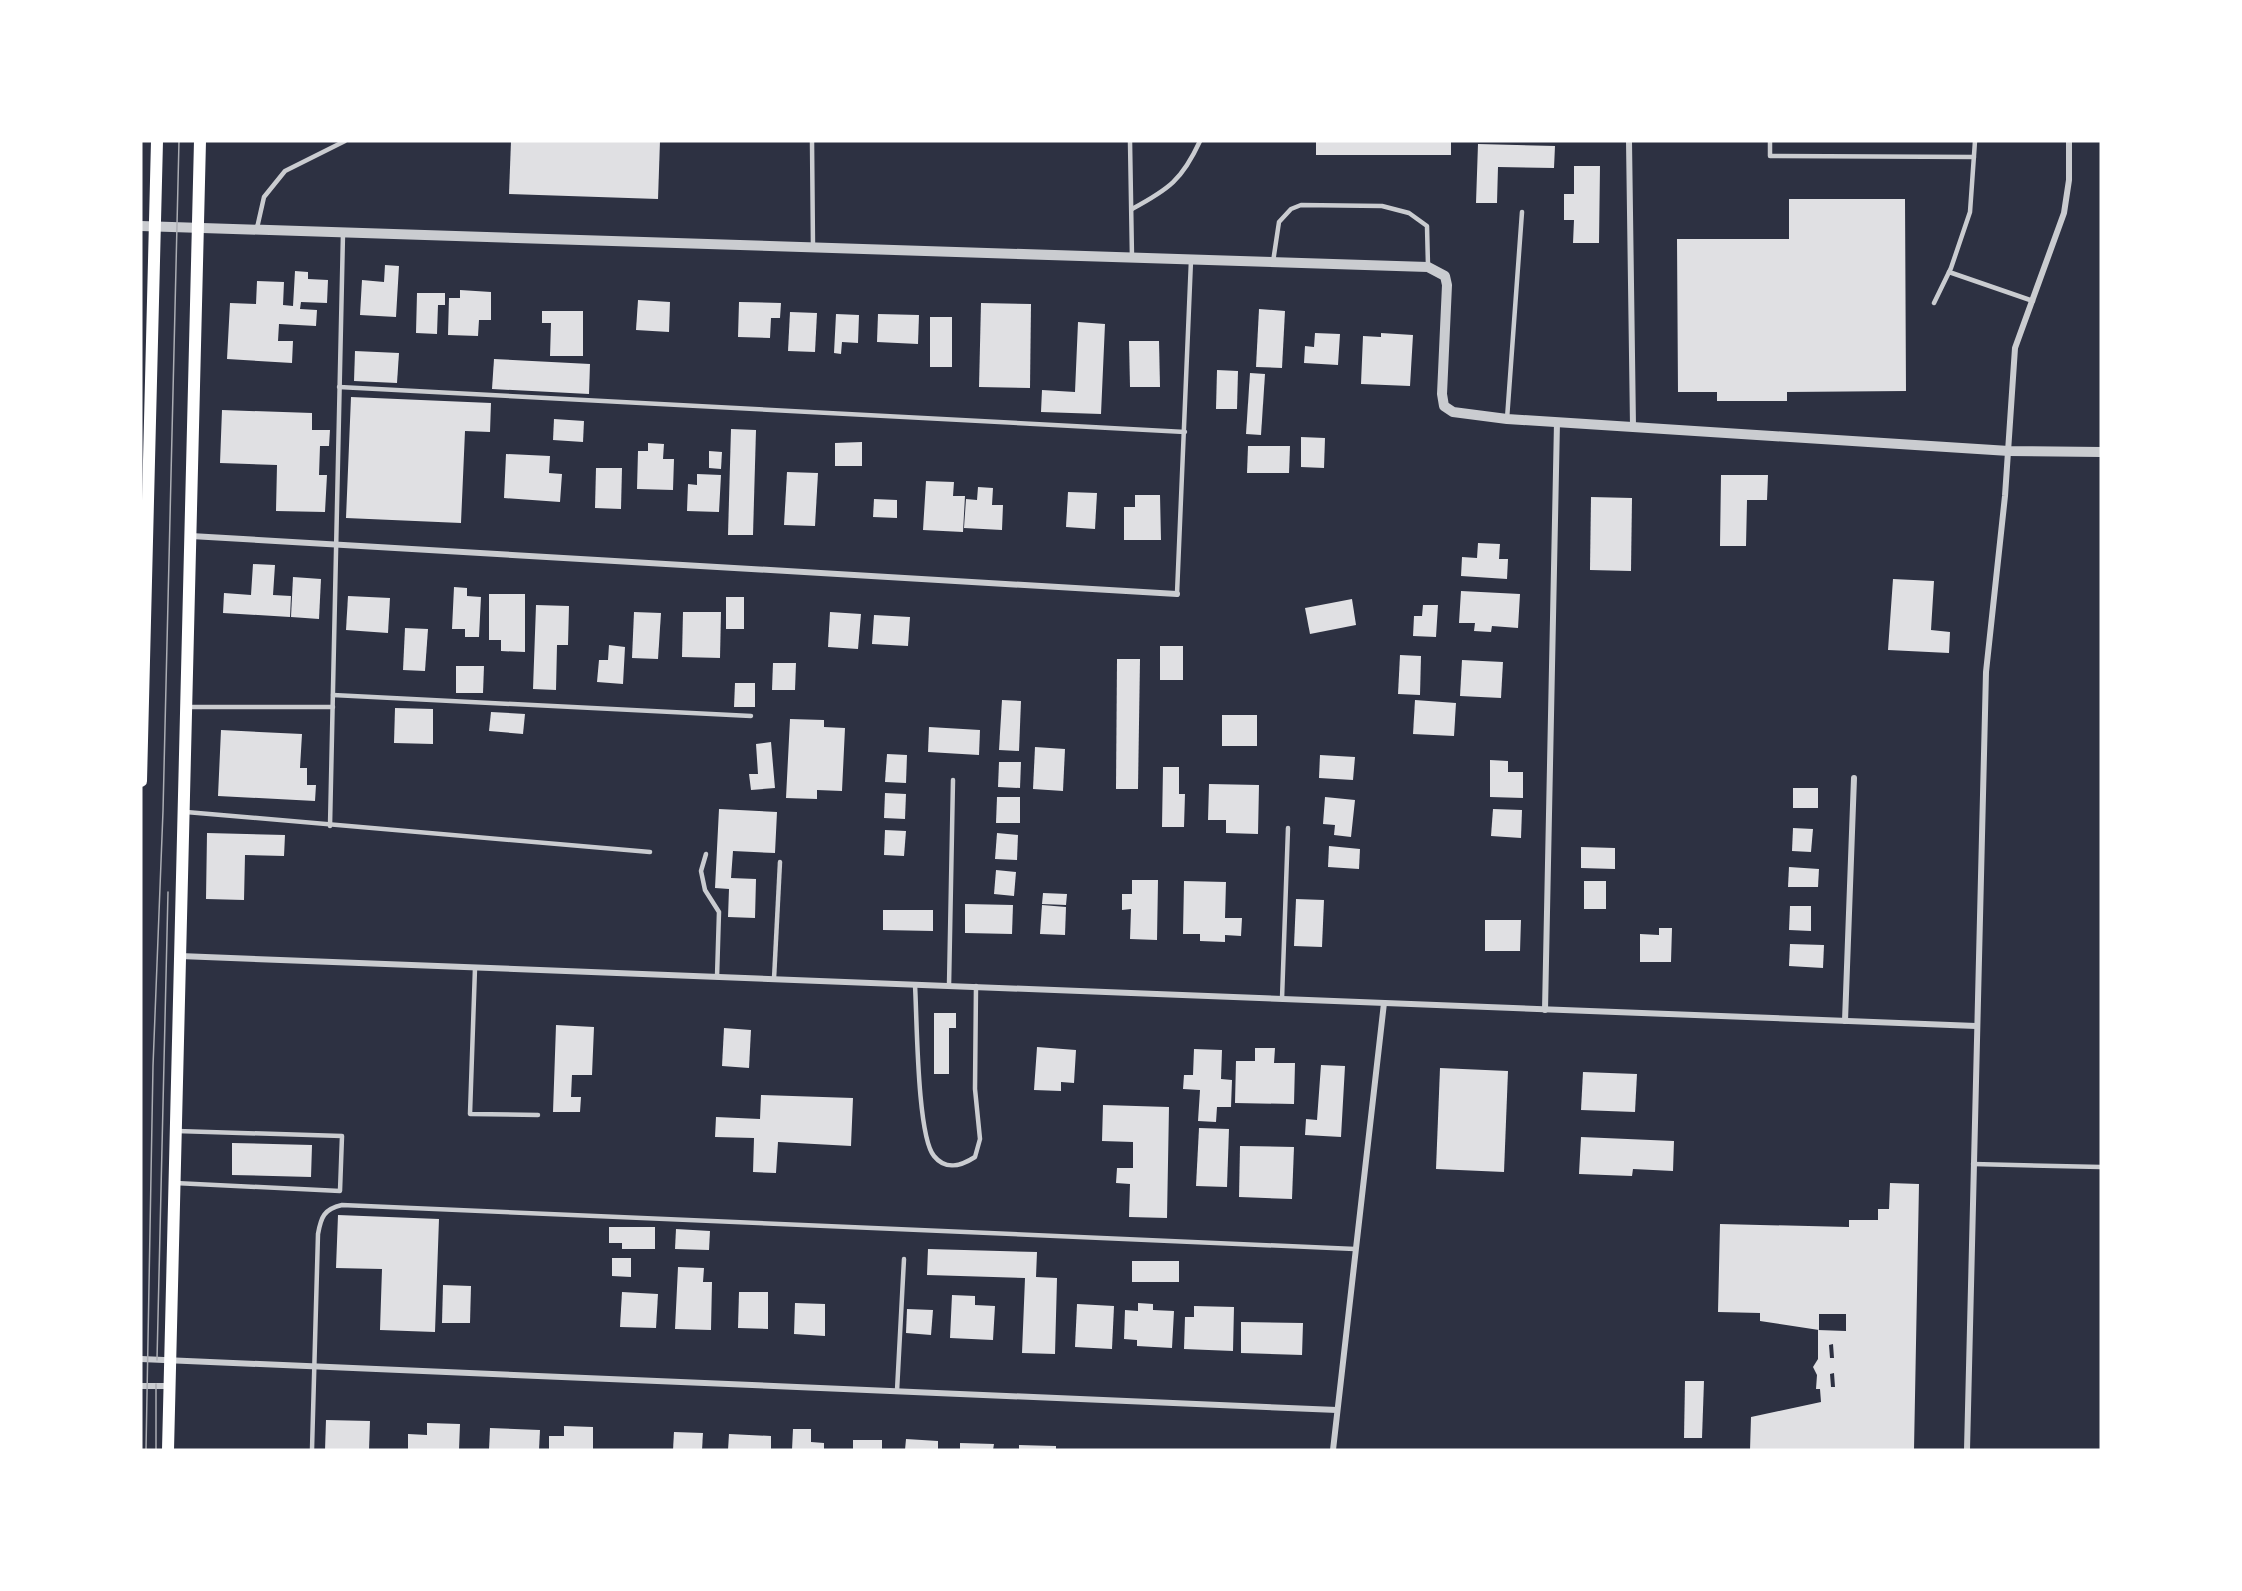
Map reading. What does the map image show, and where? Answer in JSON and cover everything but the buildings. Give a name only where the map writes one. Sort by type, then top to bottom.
[{"type":"main road","points":[[141,781],[157,141]]},
{"type":"main road","points":[[168,1450],[200,141]]},
{"type":"street","points":[[1629,141],[1633,426]]},
{"type":"street","points":[[1967,1450],[1986,672],[2009,451],[2015,348],[2064,213],[2069,180],[2069,141]]},
{"type":"street","points":[[141,226],[1428,267],[1445,276],[1447,285],[1442,394],[1444,406],[1453,412],[1507,419],[2009,451],[2101,452]]},
{"type":"street","points":[[1545,1010],[1557,422]]},
{"type":"street","points":[[191,536],[1177,594]]},
{"type":"street","points":[[1845,1022],[1854,778]]},
{"type":"street","points":[[180,956],[1976,1026]]},
{"type":"street","points":[[1333,1450],[1384,1003]]},
{"type":"street","points":[[141,1359],[1337,1410]]},
{"type":"street","points":[[141,1386],[170,1386]]},
{"type":"lane","points":[[257,231],[264,197],[285,171],[345,141]]},
{"type":"lane","points":[[812,141],[813,248]]},
{"type":"lane","points":[[1130,141],[1132,258]]},
{"type":"lane","points":[[1132,208],[1166,191],[1190,164],[1200,141]]},
{"type":"lane","points":[[1770,141],[1770,156],[1974,158]]},
{"type":"lane","points":[[1934,303],[1949,272],[1970,212],[1975,141]]},
{"type":"lane","points":[[1273,262],[1275,235],[1279,222],[1301,205],[1329,204],[1382,206],[1409,213],[1426,226],[1428,267]]},
{"type":"lane","points":[[1507,419],[1522,212]]},
{"type":"lane","points":[[330,826],[343,233]]},
{"type":"lane","points":[[1177,594],[1191,260]]},
{"type":"lane","points":[[1949,272],[2033,301]]},
{"type":"lane","points":[[339,387],[1185,432]]},
{"type":"lane","points":[[333,695],[752,716]]},
{"type":"lane","points":[[187,707],[333,706]]},
{"type":"lane","points":[[949,986],[953,780]]},
{"type":"lane","points":[[184,812],[650,852]]},
{"type":"lane","points":[[1281,999],[1288,828]]},
{"type":"lane","points":[[706,854],[701,871],[705,890],[719,912],[717,977]]},
{"type":"lane","points":[[774,979],[780,861]]},
{"type":"lane","points":[[475,968],[470,1114],[538,1115]]},
{"type":"lane","points":[[915,985],[926,1135],[932,1155],[943,1165],[961,1166],[975,1157],[980,1139],[975,1089],[976,986]]},
{"type":"lane","points":[[175,1183],[340,1191],[342,1136],[176,1131]]},
{"type":"lane","points":[[1973,1164],[2101,1167]]},
{"type":"lane","points":[[312,1450],[318,1234],[321,1216],[330,1207],[342,1205],[1355,1249]]},
{"type":"lane","points":[[897,1391],[904,1259]]},
{"type":"tram line","points":[[146,1450],[153,1066],[163,811],[179,141]]},
{"type":"tram line","points":[[157,1360],[168,892]]},
{"type":"tram line","points":[[156,1384],[156,1450]]}]
